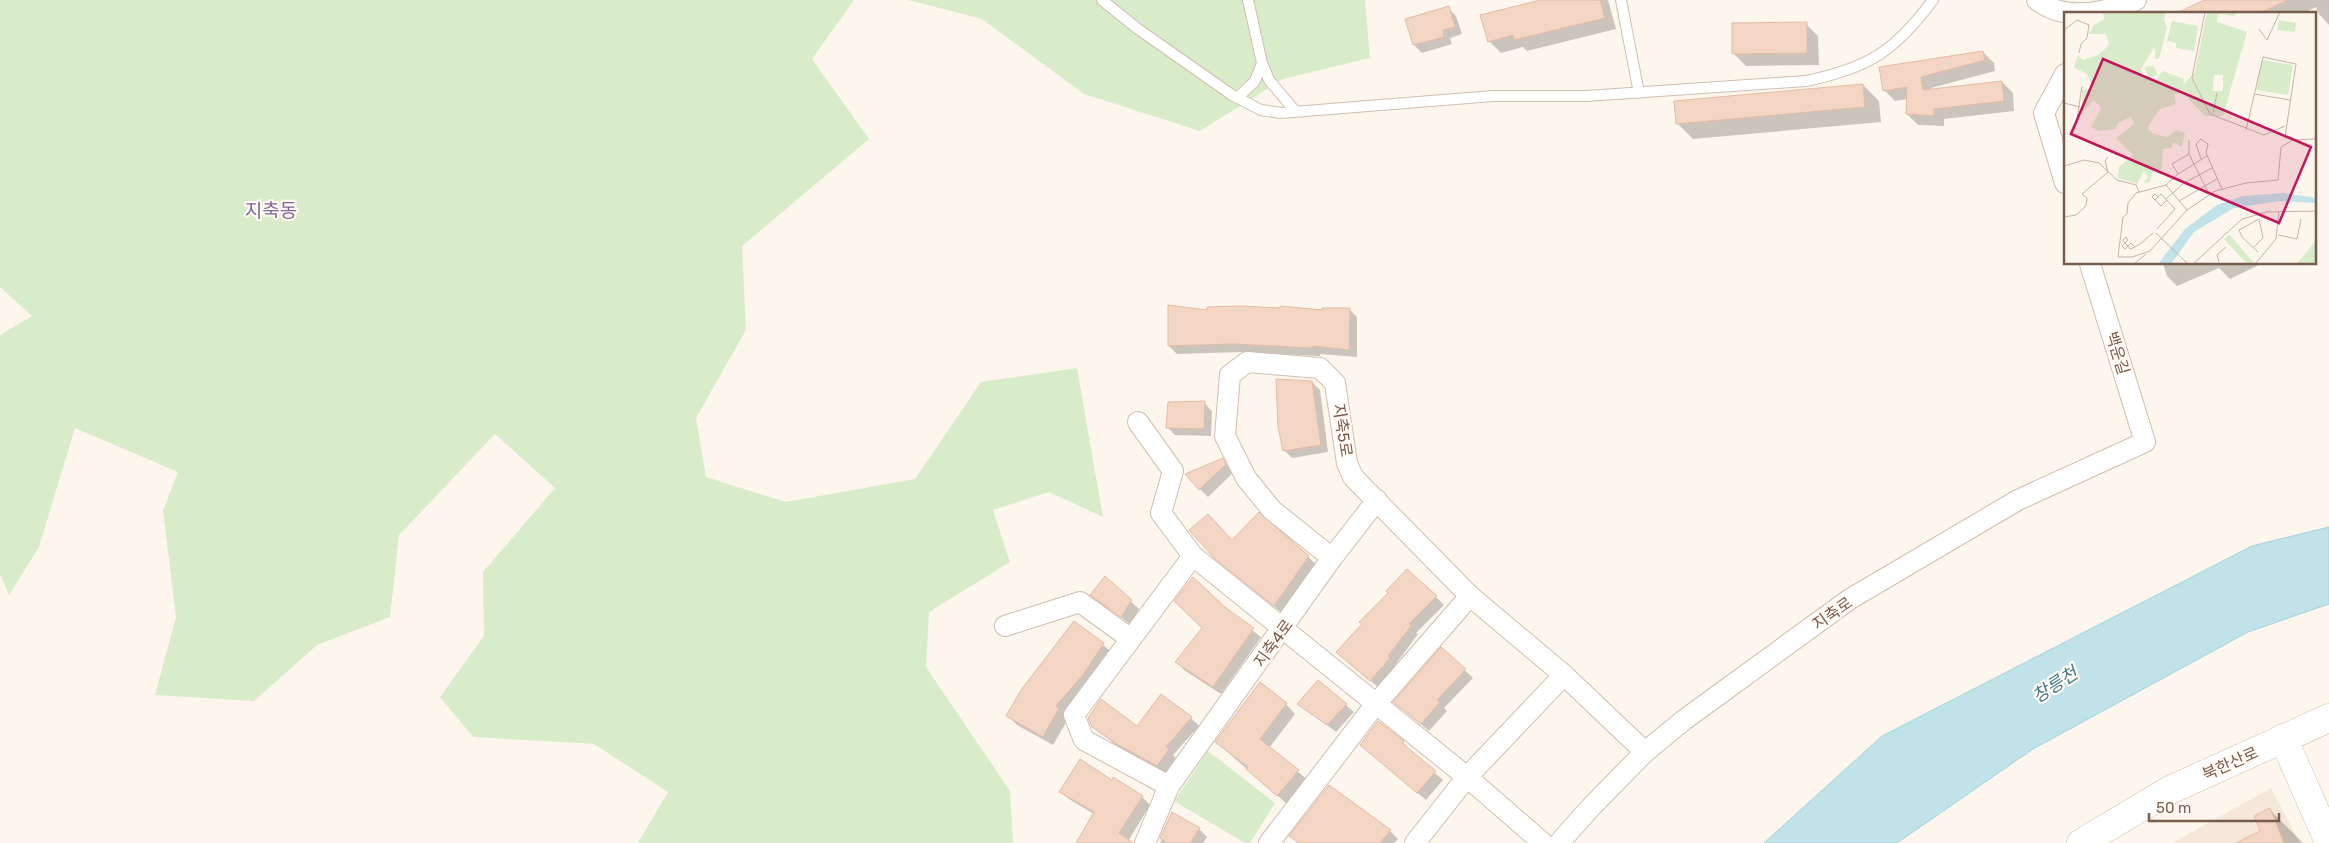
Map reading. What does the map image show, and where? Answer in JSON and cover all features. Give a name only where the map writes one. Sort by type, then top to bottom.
[{"type":"main road","name":"북한산로","points":[[2081,843],[2170,790],[2329,718]]},
{"type":"main road","points":[[2283,738],[2329,842]]},
{"type":"street","points":[[2037,0],[2055,10],[2064,12]]},
{"type":"street","points":[[2094,12],[2125,6]]},
{"type":"street","points":[[2064,76],[2044,113],[2064,180]]},
{"type":"street","name":"백운길","points":[[2090,265],[2145,442]]},
{"type":"street","name":"지축5로","points":[[1332,558],[1272,510],[1246,478],[1225,436],[1230,375],[1247,362],[1320,368],[1335,383],[1347,463],[1353,476],[1470,596],[1564,675],[1644,752]]},
{"type":"street","points":[[1138,422],[1173,471],[1161,513],[1193,556],[1375,705],[1467,777],[1543,843]]},
{"type":"street","name":"지축로","points":[[1559,843],[1644,752],[1684,720],[1850,599],[2018,500],[2145,442]]},
{"type":"street","name":"지축4로","points":[[1145,843],[1169,786],[1332,558],[1377,500]]},
{"type":"street","points":[[1169,786],[1084,740],[1074,714],[1193,556]]},
{"type":"street","points":[[1268,843],[1375,705],[1470,596]]},
{"type":"street","points":[[1006,626],[1080,602],[1131,639]]},
{"type":"street","points":[[1415,843],[1467,777],[1564,675]]},
{"type":"lane","points":[[1102,0],[1138,29],[1237,98],[1261,110],[1281,113],[1493,96],[1586,96],[1806,81],[1838,74],[1856,67],[1889,48],[1903,37],[1933,0]]},
{"type":"lane","points":[[1248,0],[1262,63],[1269,80],[1296,112]]},
{"type":"lane","points":[[1621,0],[1638,93]]},
{"type":"lane","points":[[1237,98],[1255,81],[1262,63]]},
{"type":"shaded area","points":[[2271,788],[2300,843],[2172,843]]},
{"type":"green space","points":[[0,0],[854,0],[812,59],[869,139],[742,246],[746,330],[696,418],[706,477],[786,502],[915,479],[981,382],[1077,368],[1103,517],[1049,492],[993,510],[1010,562],[929,612],[926,667],[1010,791],[1013,843],[638,843],[668,792],[594,744],[473,737],[440,697],[484,636],[483,572],[555,488],[495,434],[399,535],[390,617],[317,645],[254,701],[155,695],[176,617],[163,511],[178,472],[75,428],[39,547],[9,595],[0,574],[0,335],[32,316],[0,287]]},
{"type":"green space","points":[[908,0],[1365,0],[1370,58],[1283,79],[1200,131],[1084,94],[982,19]]},
{"type":"green space","points":[[1208,751],[1275,803],[1250,843],[1245,843],[1174,801]]},
{"type":"water","name":"창릉천","points":[[2329,527],[2329,604],[2248,632],[2033,749],[1897,843],[1764,843],[1882,736],[2252,546]]},
{"type":"building","points":[[1541,0],[1600,0],[1605,18],[1514,40],[1513,35],[1488,42],[1480,15]]},
{"type":"building","points":[[2204,0],[2288,0],[2262,12],[2179,12]]},
{"type":"building","points":[[1449,6],[1455,27],[1443,30],[1444,37],[1413,45],[1405,19]]},
{"type":"building","points":[[1807,22],[1807,53],[1732,54],[1732,23]]},
{"type":"building","points":[[1983,51],[1985,60],[1921,77],[1923,90],[2002,81],[2004,101],[1934,109],[1934,116],[1906,114],[1907,87],[1883,91],[1879,67]]},
{"type":"building","points":[[1863,84],[1865,107],[1676,124],[1674,101]]},
{"type":"building","points":[[1168,305],[1207,310],[1207,307],[1242,306],[1280,308],[1280,306],[1322,310],[1322,308],[1350,308],[1349,350],[1313,346],[1313,348],[1233,344],[1168,346]]},
{"type":"building","points":[[1276,379],[1312,381],[1321,445],[1283,451],[1278,427]]},
{"type":"building","points":[[1205,401],[1204,429],[1166,428],[1168,402]]},
{"type":"building","points":[[1223,458],[1226,464],[1199,490],[1185,474]]},
{"type":"building","points":[[1259,512],[1309,556],[1274,606],[1214,558],[1189,530],[1208,514],[1232,540]]},
{"type":"building","points":[[1407,569],[1437,596],[1409,624],[1411,626],[1388,656],[1390,658],[1370,681],[1336,652],[1362,624],[1359,622],[1388,593],[1386,591]]},
{"type":"building","points":[[1105,576],[1132,600],[1121,617],[1090,595]]},
{"type":"building","points":[[1193,577],[1226,608],[1254,628],[1213,687],[1175,662],[1202,628],[1174,601]]},
{"type":"building","points":[[1074,621],[1104,643],[1083,675],[1056,706],[1059,708],[1043,737],[1006,716],[1021,690]]},
{"type":"building","points":[[1441,647],[1466,669],[1437,700],[1440,702],[1421,724],[1393,702]]},
{"type":"building","points":[[1318,680],[1347,704],[1327,725],[1297,704]]},
{"type":"building","points":[[1260,682],[1287,703],[1260,739],[1299,770],[1277,796],[1246,769],[1248,767],[1215,742]]},
{"type":"building","points":[[1161,694],[1192,717],[1166,747],[1169,749],[1157,766],[1115,743],[1092,727],[1088,718],[1101,699],[1137,726]]},
{"type":"building","points":[[1378,721],[1404,741],[1402,743],[1436,771],[1417,793],[1360,745]]},
{"type":"building","points":[[1080,759],[1112,780],[1113,777],[1143,796],[1119,833],[1133,843],[1076,843],[1094,812],[1059,792]]},
{"type":"building","points":[[1329,785],[1391,830],[1380,843],[1299,843],[1289,836]]},
{"type":"building","points":[[2270,808],[2284,843],[2236,843],[2260,831],[2254,816]]},
{"type":"building","points":[[1172,812],[1200,828],[1190,843],[1167,843],[1160,838]]},
{"type":"district","name":"지축동","points":[[271,210]]}]
